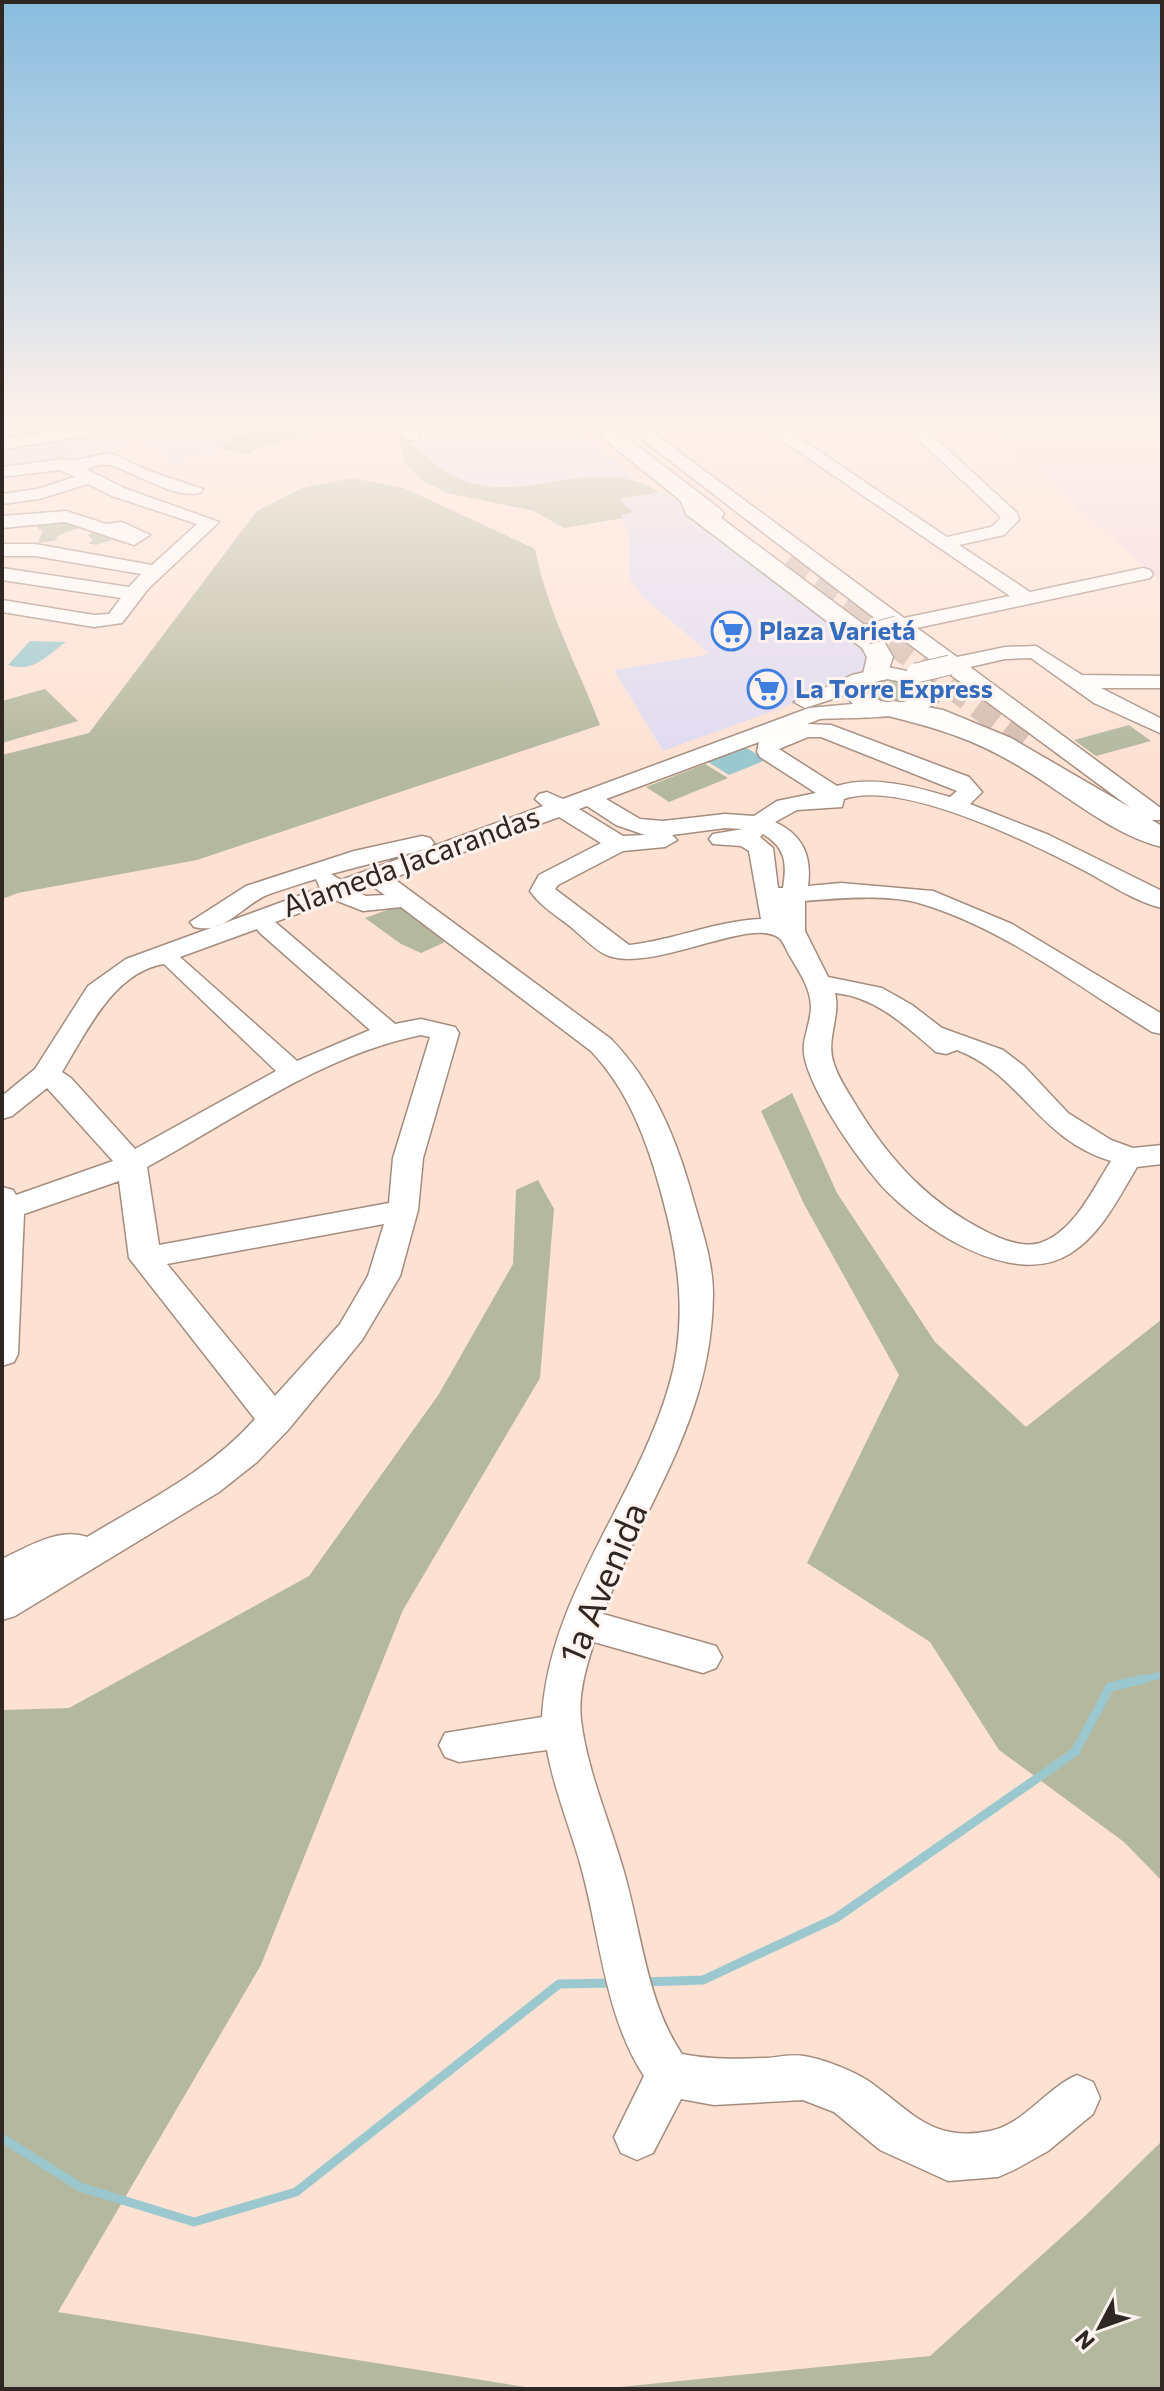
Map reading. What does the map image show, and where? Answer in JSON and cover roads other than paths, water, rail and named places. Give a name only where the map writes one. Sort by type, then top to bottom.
[{"type":"main road","points":[[729,535],[867,637],[879,652],[865,679]]},
{"type":"main road","points":[[750,535],[786,557],[757,535]]},
{"type":"main road","points":[[887,709],[957,721],[983,732],[1088,800],[1160,826]]},
{"type":"main road","points":[[1031,740],[1059,768],[1160,826]]},
{"type":"street","points":[[2,606],[109,621],[120,617],[155,571],[196,535]]},
{"type":"street","points":[[778,535],[956,667],[1160,826]]},
{"type":"street","points":[[931,535],[1035,597],[1076,602],[1087,600],[1083,592],[1072,589],[1143,574]]},
{"type":"street","points":[[943,543],[981,535]]},
{"type":"street","points":[[2,550],[35,550],[155,571]]},
{"type":"street","points":[[2,574],[135,594]]},
{"type":"street","points":[[867,637],[1020,604],[1035,597]]},
{"type":"street","points":[[887,709],[854,695],[865,679],[918,677],[956,667],[1013,659],[1058,665],[1077,681],[1162,727]]},
{"type":"street","name":"Alameda Jacarandas","points":[[2,1110],[46,1075],[97,992],[111,979],[196,934],[255,891],[386,850],[415,846],[553,802],[589,797],[817,713],[916,707],[929,699],[929,688],[918,677]]},
{"type":"street","name":"Alameda Jacarandas","points":[[2,1089],[31,1064],[76,992],[95,972],[196,934],[268,921],[336,888],[375,876],[865,679]]},
{"type":"street","points":[[1077,681],[1162,682]]},
{"type":"street","points":[[824,796],[765,749],[805,731],[830,732],[961,782],[970,792],[946,805]]},
{"type":"street","points":[[786,928],[728,928],[648,953],[614,949],[542,891],[548,880],[618,844],[753,831],[780,806],[824,796],[946,805],[1036,838],[1162,901]]},
{"type":"street","points":[[589,797],[623,819],[647,828],[708,822],[785,836],[793,847],[800,873],[786,928]]},
{"type":"street","points":[[553,802],[618,844]]},
{"type":"street","points":[[753,831],[761,848],[767,897],[821,992],[815,1046],[820,1064],[875,1157],[906,1194],[987,1246],[1023,1256],[1043,1254],[1089,1219],[1128,1158]]},
{"type":"street","points":[[336,888],[348,875],[415,846]]},
{"type":"street","points":[[316,871],[352,901],[368,905],[405,899]]},
{"type":"street","name":"1a Avenida","points":[[375,876],[601,1045],[626,1071],[664,1149],[693,1254],[697,1294],[687,1384],[671,1429],[581,1623],[563,1681],[564,1731],[572,1777],[601,1863],[645,2038],[669,2074]]},
{"type":"street","points":[[767,897],[856,890],[924,896],[1003,929],[1162,1026]]},
{"type":"street","points":[[255,891],[250,907],[389,1033]]},
{"type":"street","points":[[177,964],[293,1072]]},
{"type":"street","points":[[821,992],[878,998],[906,1013],[973,1064],[1026,1087],[1048,1112],[1128,1158],[1162,1154]]},
{"type":"street","points":[[2,1354],[6,1202],[79,1187],[132,1164],[191,1127],[293,1072],[389,1033],[425,1026],[445,1033],[408,1158],[403,1210],[384,1276],[351,1332],[276,1421],[245,1453],[207,1483],[2,1605]]},
{"type":"street","points":[[46,1075],[61,1084],[132,1164],[145,1258],[276,1421]]},
{"type":"street","points":[[145,1258],[403,1210]]},
{"type":"street","points":[[2,1575],[57,1550],[102,1543]]},
{"type":"street","points":[[581,1623],[703,1657]]},
{"type":"street","points":[[459,1745],[564,1731]]},
{"type":"street","points":[[637,2137],[669,2074],[714,2083],[803,2078],[849,2095],[896,2134],[948,2158],[998,2154],[1032,2135],[1077,2098]]},
{"type":"water","points":[[30,641],[66,642],[32,665],[8,665]]},
{"type":"water","points":[[745,747],[766,760],[729,775],[708,762]]},
{"type":"waterway","points":[[1144,1679],[1162,1675]]},
{"type":"waterway","points":[[644,1982],[703,1980],[836,1918],[1075,1752],[1110,1687],[1144,1679]]},
{"type":"waterway","points":[[1135,1681],[1144,1679]]},
{"type":"waterway","points":[[2,2138],[80,2187],[194,2222],[296,2192],[559,1984],[613,1983]]},
{"type":"tunnel","points":[[791,556],[889,628]]},
{"type":"tunnel","points":[[862,620],[1015,734]]},
{"type":"tunnel","points":[[1012,732],[1024,741]]},
{"type":"place","name":"Plaza Varietá","points":[[731,631]]},
{"type":"place","name":"La Torre Express","points":[[767,689]]}]
